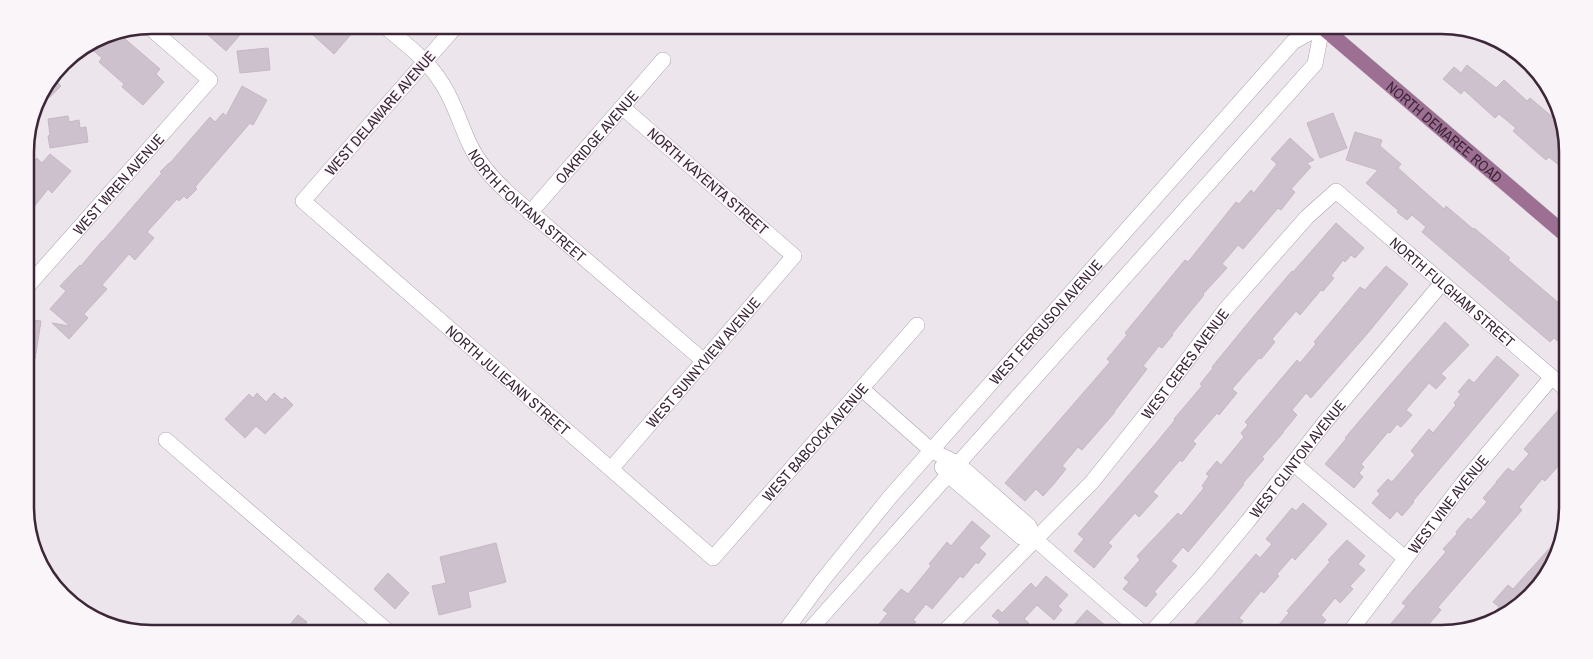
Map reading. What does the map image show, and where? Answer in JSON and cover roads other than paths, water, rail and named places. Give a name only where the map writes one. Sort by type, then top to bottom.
[{"type":"main road","name":"NORTH DEMAREE ROAD","points":[[1331,34],[1559,229]]},
{"type":"street","name":"WEST WREN AVENUE","points":[[34,279],[210,80],[157,34]]},
{"type":"street","name":"NORTH FONTANA STREET","points":[[393,34],[425,62],[440,79],[450,95],[470,145],[492,178],[530,213],[704,361]]},
{"type":"street","name":"WEST DELAWARE AVENUE","points":[[303,201],[449,34]]},
{"type":"street","name":"WEST FERGUSON AVENUE","points":[[790,625],[858,536],[932,451],[1293,42],[1308,34]]},
{"type":"street","name":"WEST FERGUSON AVENUE","points":[[814,625],[952,468],[1315,64],[1321,34]]},
{"type":"street","name":"OAKRIDGE AVENUE","points":[[530,213],[663,60]]},
{"type":"street","name":"NORTH KAYENTA STREET","points":[[622,107],[794,256]]},
{"type":"street","name":"NORTH FULGHAM STREET","points":[[1336,191],[1559,383]]},
{"type":"street","name":"WEST CERES AVENUE","points":[[951,625],[1098,475],[1155,404],[1225,310],[1307,217],[1336,191]]},
{"type":"street","name":"NORTH JULIEANN STREET","points":[[303,201],[713,558]]},
{"type":"street","name":"WEST SUNNYVIEW AVENUE","points":[[611,469],[794,256]]},
{"type":"street","name":"WEST CLINTON AVENUE","points":[[1158,625],[1248,521],[1293,463],[1442,283]]},
{"type":"street","name":"WEST BABCOCK AVENUE","points":[[713,558],[917,325]]},
{"type":"street","name":"WEST VINE AVENUE","points":[[1355,625],[1463,483],[1552,377]]},
{"type":"street","points":[[862,389],[952,468],[1021,537],[1036,540],[1134,625]]},
{"type":"street","points":[[166,440],[381,625]]},
{"type":"street","points":[[1293,463],[1406,558]]}]
